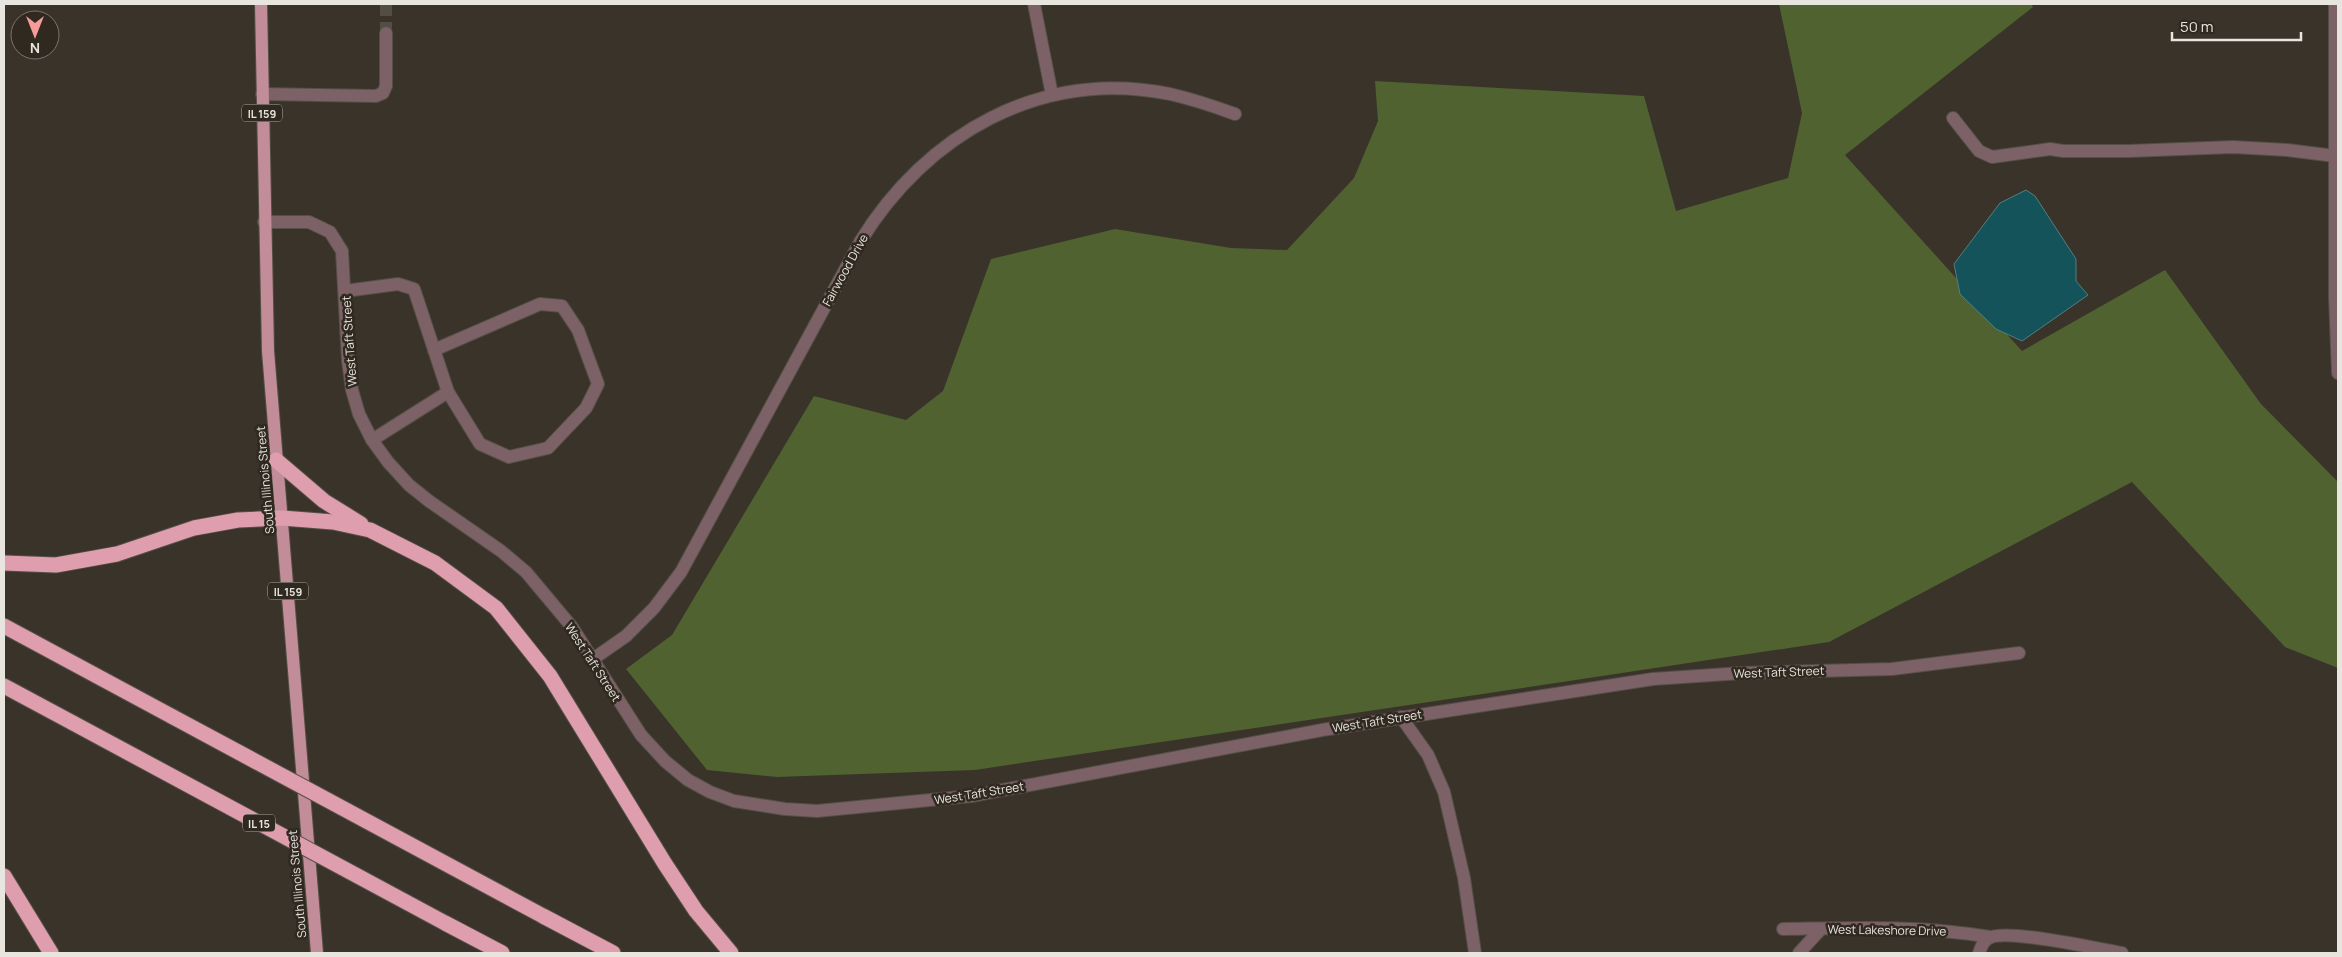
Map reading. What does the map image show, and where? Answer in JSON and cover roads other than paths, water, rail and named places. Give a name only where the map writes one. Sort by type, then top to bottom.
[{"type":"highway","points":[[276,460],[324,501],[370,530],[435,563],[496,608],[550,676],[665,864],[696,910],[732,953]]},
{"type":"highway","points":[[4,563],[56,565],[117,554],[194,528],[238,520],[282,518],[333,522],[370,530]]},
{"type":"highway","points":[[4,626],[613,953]]},
{"type":"highway","name":"IL 15","points":[[4,686],[502,953]]},
{"type":"highway","points":[[4,876],[51,953]]},
{"type":"main road","name":"South Illinois Street","points":[[261,4],[268,351],[316,953]]},
{"type":"street","points":[[1034,4],[1052,95]]},
{"type":"street","points":[[2335,4],[2335,297],[2338,373]]},
{"type":"street","points":[[262,94],[376,96],[383,93],[386,86],[386,33]]},
{"type":"street","name":"Fairwood Drive","points":[[593,659],[626,636],[654,608],[681,572],[874,218],[894,193],[937,152],[984,119],[1052,95],[1084,90],[1122,89],[1168,94],[1204,103],[1235,114]]},
{"type":"street","points":[[1953,118],[1979,150],[1992,157],[2050,149],[2063,151],[2129,151],[2233,146],[2335,156]]},
{"type":"street","name":"West Taft Street","points":[[264,222],[290,220],[309,222],[330,232],[342,251],[348,362],[352,390],[359,414],[372,440],[388,462],[409,485],[501,551],[526,572],[572,626],[641,735],[665,761],[688,780],[710,792],[734,801],[785,809],[817,811],[971,796],[1322,730],[1653,679],[1742,673],[1892,669],[2019,653]]},
{"type":"street","points":[[345,291],[398,284],[414,289],[434,350],[448,392],[480,444],[508,457],[548,448],[586,408],[598,384],[578,330],[562,306],[540,304],[434,350]]},
{"type":"street","points":[[372,440],[448,392]]},
{"type":"street","points":[[1401,717],[1428,755],[1444,792],[1464,878],[1474,953]]},
{"type":"street","points":[[1799,953],[1821,929]]},
{"type":"street","name":"West Lakeshore Drive","points":[[1783,930],[1960,932],[1990,937],[2009,934],[2122,953]]},
{"type":"street","points":[[1979,953],[1982,945],[1990,937]]},
{"type":"water","points":[[2026,190],[2035,196],[2076,259],[2076,281],[2088,295],[2022,341],[1996,329],[1960,294],[1954,264],[2000,203]]},
{"type":"tunnel","points":[[386,4],[386,33]]}]
